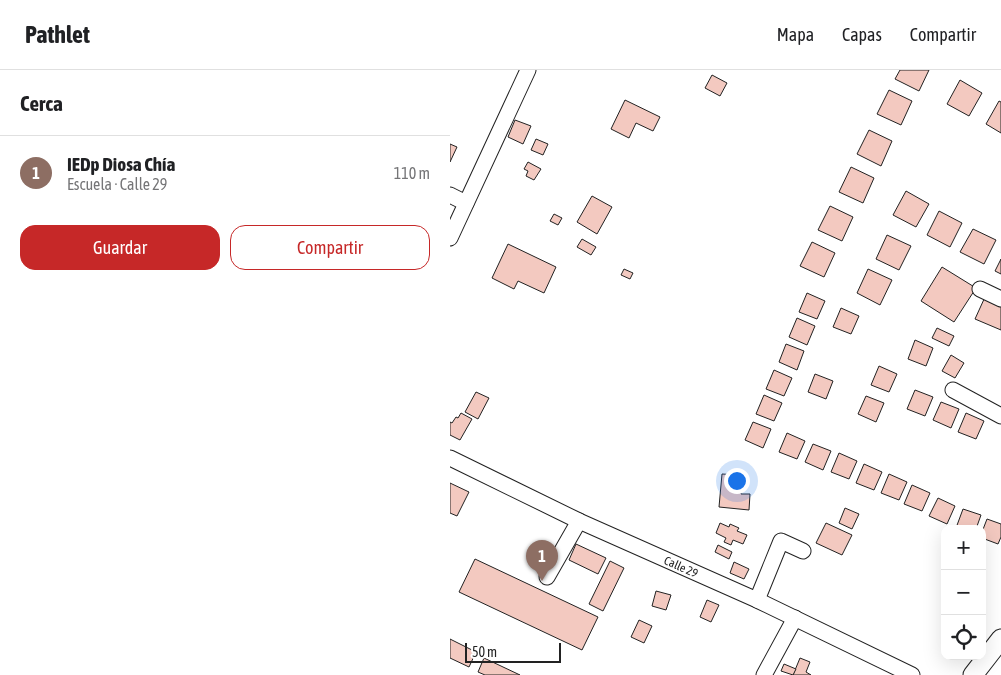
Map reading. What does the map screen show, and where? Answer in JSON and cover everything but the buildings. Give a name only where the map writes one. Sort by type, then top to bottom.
[{"type":"main road","points":[[973,675],[999,644]]},
{"type":"street","points":[[450,238],[528,70]]},
{"type":"street","points":[[450,196],[466,203]]},
{"type":"street","points":[[980,289],[1001,300]]},
{"type":"street","points":[[952,390],[1001,416]]},
{"type":"street","name":"Calle 29","points":[[450,458],[579,521],[757,600],[912,675]]},
{"type":"street","points":[[547,577],[579,521]]},
{"type":"street","points":[[757,600],[781,541],[803,552]]},
{"type":"street","points":[[764,675],[795,618]]},
{"type":"place","name":"IEDp Diosa Chía","points":[[542,581]]}]
